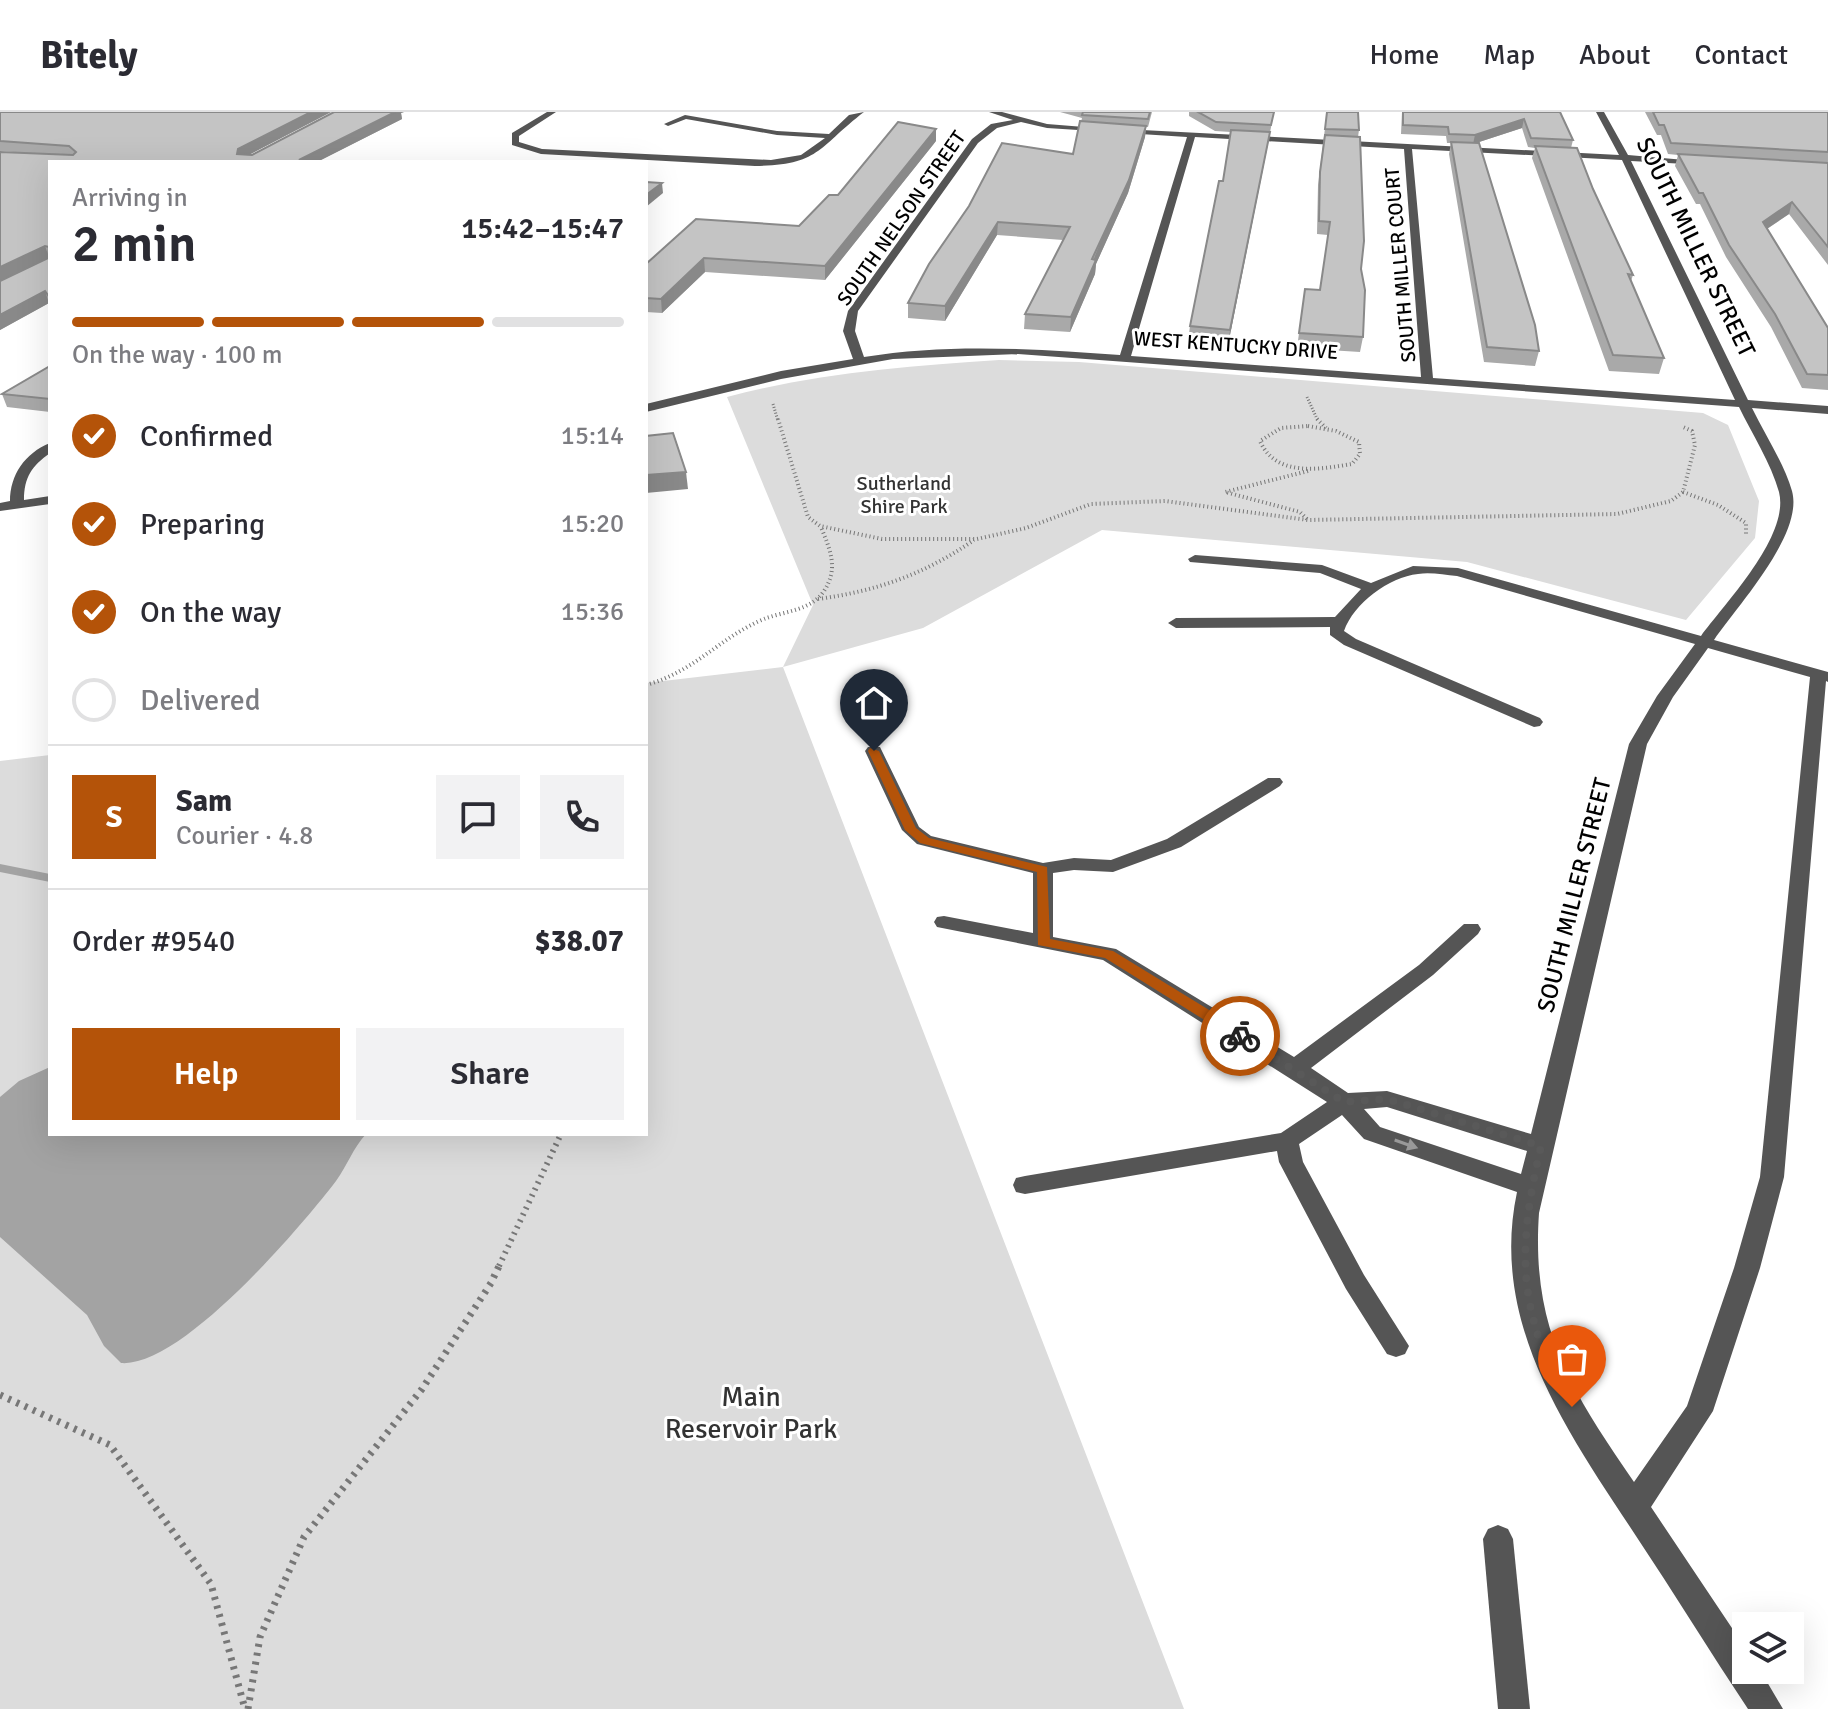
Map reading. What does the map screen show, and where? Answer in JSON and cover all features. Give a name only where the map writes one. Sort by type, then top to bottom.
[{"type":"street","points":[[552,112],[515,135],[515,143],[541,151],[747,163],[798,158],[813,153],[844,119],[860,112]]},
{"type":"street","points":[[993,112],[1021,121],[1072,128],[1719,163]]},
{"type":"street","name":"SOUTH MILLER STREET","points":[[1600,112],[1785,490],[1788,506],[1786,522],[1778,540],[1702,642],[1665,696],[1638,744],[1531,1187],[1524,1237],[1525,1280],[1535,1329],[1559,1385],[1634,1507],[1767,1709]]},
{"type":"street","points":[[668,124],[685,117],[777,133],[829,136]]},
{"type":"street","name":"SOUTH NELSON STREET","points":[[860,362],[849,331],[853,311],[975,141],[994,126],[1021,121]]},
{"type":"street","points":[[1125,357],[1192,135]]},
{"type":"street","name":"SOUTH MILLER COURT","points":[[1408,147],[1427,380]]},
{"type":"street","name":"WEST KENTUCKY DRIVE","points":[[648,408],[768,378],[893,356],[989,351],[1125,357],[1828,410]]},
{"type":"street","points":[[17,505],[16,486],[24,468],[48,449]]},
{"type":"street","points":[[0,507],[48,500]]},
{"type":"street","points":[[1195,559],[1322,569],[1373,589]]},
{"type":"street","points":[[1534,722],[1350,642],[1336,632],[1338,622],[1345,612],[1390,578],[1416,569],[1458,572],[1823,676],[1772,1177],[1747,1268],[1699,1411],[1634,1507]]},
{"type":"street","points":[[1176,623],[1338,622]]},
{"type":"street","points":[[874,751],[911,830],[924,840],[1043,869],[1074,864],[1113,866],[1174,843],[1274,782]]},
{"type":"street","points":[[1043,869],[1043,942]]},
{"type":"street","points":[[944,922],[1109,954],[1295,1068],[1344,1102],[1372,1133],[1531,1187]]},
{"type":"street","points":[[1295,1068],[1426,970],[1471,929]]},
{"type":"street","points":[[1025,1185],[1287,1141],[1344,1102],[1387,1099],[1541,1146]]},
{"type":"street","points":[[1287,1141],[1291,1162],[1355,1282],[1396,1346]]},
{"type":"street","points":[[1498,1539],[1514,1709]]},
{"type":"path","points":[[1305,392],[1319,423],[1329,430]]},
{"type":"path","points":[[773,406],[808,517],[820,526],[882,539],[977,539],[1026,528],[1091,504],[1165,501],[1308,520],[1617,514],[1671,501],[1683,492],[1695,445],[1692,431],[1678,425],[1692,421]]},
{"type":"path","points":[[1308,471],[1271,458],[1263,452],[1260,441],[1278,428],[1319,423]]},
{"type":"path","points":[[1308,520],[1300,512],[1225,492],[1308,471],[1352,464],[1360,454],[1359,442],[1354,438],[1310,426]]},
{"type":"path","points":[[1683,492],[1718,505],[1746,523],[1746,541]]},
{"type":"path","points":[[817,599],[833,573],[833,557],[820,526]]},
{"type":"path","points":[[648,685],[667,681],[692,670],[733,636],[760,621],[817,599],[866,594],[925,573],[977,539]]},
{"type":"path","points":[[247,1709],[260,1637],[304,1537],[422,1389],[491,1283],[560,1136]]},
{"type":"path","points":[[0,1395],[110,1445],[211,1584],[247,1709]]},
{"type":"green space","name":"Sutherland Shire Park","points":[[965,362],[1079,362],[1703,413],[1728,425],[1759,501],[1755,538],[1686,620],[1467,562],[1102,530],[923,628],[783,667],[813,605],[727,397],[794,382]]},
{"type":"green space","name":"Main Reservoir Park","points":[[783,667],[1184,1709],[0,1709],[0,761],[48,755],[48,1136],[648,1136],[648,683]]},
{"type":"shaded area","points":[[48,1068],[48,1136],[364,1136],[319,1203],[238,1292],[175,1343],[146,1359],[121,1363],[104,1346],[87,1315],[0,1237],[0,1097],[19,1081]]},
{"type":"building","points":[[0,112],[311,112],[238,149],[237,154],[252,155],[334,112],[395,112],[299,160],[48,160],[48,247],[0,267],[0,152],[73,155],[76,152],[69,146],[0,141]]},
{"type":"building","points":[[1083,112],[1150,112],[1148,119],[1082,115]]},
{"type":"building","points":[[1198,112],[1274,112],[1271,125],[1216,122]]},
{"type":"building","points":[[1327,112],[1358,112],[1359,130],[1325,129]]},
{"type":"building","points":[[1403,112],[1560,112],[1573,140],[1531,138],[1524,119],[1475,135],[1449,134],[1448,127],[1403,125]]},
{"type":"building","points":[[1653,112],[1828,112],[1828,152],[1671,143],[1664,125],[1659,125]]},
{"type":"building","points":[[1080,121],[1146,126],[1129,180],[1092,259],[1096,260],[1071,317],[1025,314],[1070,227],[998,222],[945,306],[908,303],[929,264],[969,206],[1002,143],[1073,154]]},
{"type":"building","points":[[898,122],[936,129],[825,266],[704,258],[661,299],[648,298],[648,262],[696,219],[799,226],[829,195],[838,195]]},
{"type":"building","points":[[1231,130],[1270,132],[1230,330],[1190,326],[1219,181],[1223,181]]},
{"type":"building","points":[[1325,135],[1360,137],[1364,241],[1361,269],[1365,290],[1363,337],[1299,333],[1305,289],[1320,290],[1330,222],[1319,221],[1320,172]]},
{"type":"building","points":[[1451,142],[1479,143],[1535,325],[1539,351],[1487,347]]},
{"type":"building","points":[[1535,146],[1577,148],[1633,275],[1628,274],[1664,358],[1613,355]]},
{"type":"building","points":[[1678,154],[1828,163],[1828,247],[1792,202],[1763,222],[1828,328],[1828,375],[1807,374],[1775,314],[1729,245],[1703,193],[1699,193]]},
{"type":"building","points":[[648,182],[662,183],[648,194]]},
{"type":"building","points":[[48,258],[48,295],[45,291],[0,315],[0,281]]},
{"type":"building","points":[[48,367],[48,399],[2,394]]},
{"type":"building","points":[[673,433],[686,472],[648,475],[648,436]]},
{"type":"waterway","points":[[0,868],[48,878]]},
{"type":"way so far","points":[[1240,1036],[1295,1068],[1344,1102],[1387,1099],[1541,1146],[1528,1196],[1524,1237],[1525,1280],[1535,1329],[1572,1407]]},
{"type":"route","points":[[874,751],[911,830],[924,840],[1043,869],[1043,942],[1109,954],[1240,1036]]}]
